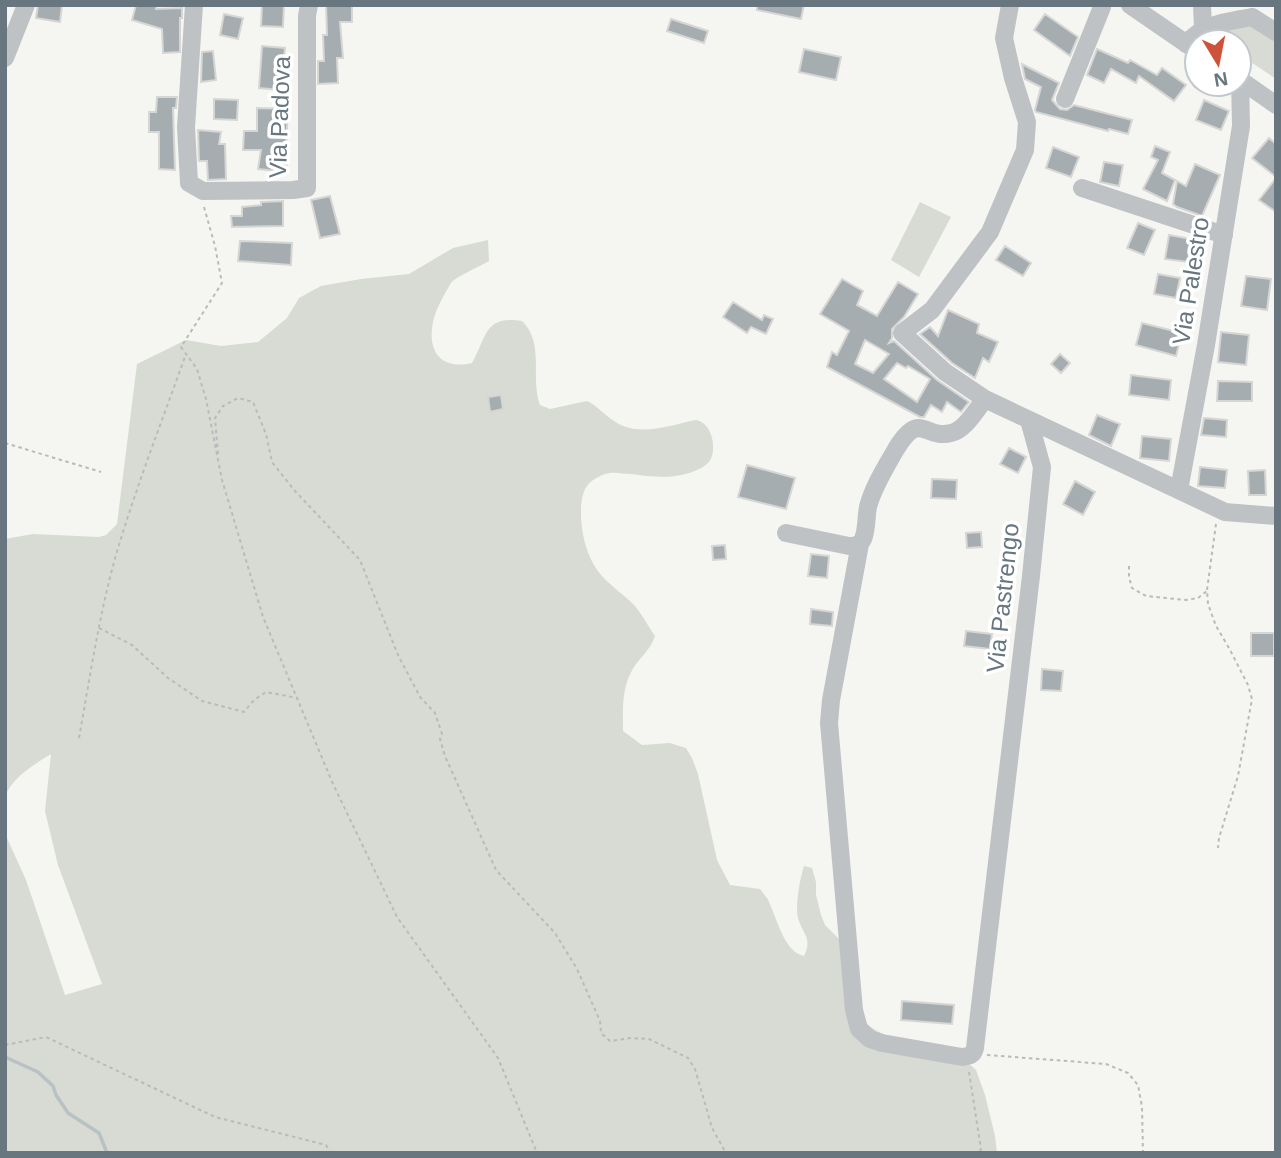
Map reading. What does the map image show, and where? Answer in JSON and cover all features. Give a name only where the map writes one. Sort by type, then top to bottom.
[{"type":"street","points":[[5,58],[26,5]]},
{"type":"street","points":[[194,5],[186,127],[189,183],[196,187]]},
{"type":"street","name":"Via Padova","points":[[196,187],[203,191],[307,188],[309,5]]},
{"type":"street","points":[[1010,5],[1004,38],[1027,122],[1025,150],[990,232],[932,310],[902,333],[945,372],[985,399],[1225,512],[1276,516]]},
{"type":"street","points":[[1130,5],[1183,42]]},
{"type":"street","points":[[1202,5],[1203,28]]},
{"type":"street","points":[[1065,99],[1105,6],[1158,25]]},
{"type":"street","points":[[1207,28],[1252,17],[1276,32]]},
{"type":"street","points":[[1253,89],[1276,105]]},
{"type":"street","name":"Via Palestro","points":[[1178,490],[1224,235],[1241,126],[1240,98]]},
{"type":"street","points":[[1082,188],[1224,235]]},
{"type":"street","points":[[975,1051],[971,1056],[962,1057],[882,1043],[863,1034],[856,1023],[849,970],[829,723],[860,544],[864,539],[869,505],[876,485],[898,447],[914,428],[952,433],[962,426],[985,399]]},
{"type":"street","name":"Via Pastrengo","points":[[975,1051],[1042,467],[1029,420]]},
{"type":"street","points":[[786,533],[849,546],[860,544]]},
{"type":"path","points":[[196,187],[207,213],[222,284],[181,347],[197,369],[222,480],[263,617],[333,784],[397,917],[498,1058],[537,1153]]},
{"type":"path","points":[[79,738],[98,627],[116,556],[186,353]]},
{"type":"path","points":[[218,462],[215,418],[223,406],[239,398],[253,402],[266,434],[272,462],[295,491],[360,560],[398,655],[420,698],[435,713],[442,734],[440,738],[444,756],[496,870],[555,933],[600,1021],[601,1034],[610,1041],[649,1039],[688,1058],[695,1069],[712,1128],[726,1153]]},
{"type":"path","points":[[5,443],[101,472]]},
{"type":"path","points":[[1218,848],[1238,776],[1252,699],[1208,604],[1216,520],[1221,510]]},
{"type":"path","points":[[1129,566],[1132,588],[1146,596],[1186,600],[1198,598],[1208,590]]},
{"type":"path","points":[[98,627],[132,645],[168,678],[202,701],[244,712],[254,700],[266,692],[297,698]]},
{"type":"path","points":[[5,1045],[46,1037],[215,1117],[326,1145],[330,1153]]},
{"type":"path","points":[[979,1153],[981,1149],[968,1068],[975,1051],[1106,1064],[1128,1073],[1138,1085],[1142,1107],[1143,1153]]},
{"type":"shaded area","points":[[1250,23],[1276,40],[1276,79],[1253,63],[1253,28],[1232,28]]},
{"type":"shaded area","points":[[920,202],[951,217],[919,277],[891,260]]},
{"type":"shaded area","points":[[488,240],[489,261],[453,281],[435,314],[432,339],[437,355],[451,364],[472,363],[493,325],[509,320],[522,321],[533,340],[540,405],[550,409],[587,401],[614,421],[633,429],[654,429],[696,420],[707,427],[711,435],[712,456],[707,464],[699,469],[665,477],[607,474],[591,482],[583,495],[582,529],[592,562],[606,580],[634,605],[655,636],[628,680],[624,696],[623,731],[642,745],[670,743],[686,748],[698,774],[717,860],[730,885],[760,889],[767,898],[785,940],[791,948],[804,956],[807,940],[798,918],[798,899],[804,866],[812,868],[821,915],[825,925],[842,942],[860,1014],[870,1027],[890,1038],[967,1062],[976,1070],[985,1095],[997,1153],[5,1153],[5,820],[7,838],[26,880],[65,995],[102,984],[58,865],[45,811],[51,754],[18,778],[5,797],[5,539],[33,534],[99,537],[106,535],[117,524],[137,364],[186,340],[221,346],[258,342],[287,318],[299,298],[321,286],[409,274],[453,248]]},
{"type":"building","points":[[38,5],[62,5],[60,22],[36,18]]},
{"type":"building","points":[[136,5],[157,5],[156,9],[182,8],[180,52],[163,53],[162,29],[132,20]]},
{"type":"building","points":[[262,5],[284,5],[283,27],[261,26]]},
{"type":"building","points":[[326,5],[352,5],[352,22],[340,22],[343,58],[337,58],[338,83],[318,84],[318,61],[324,61],[323,35],[327,35]]},
{"type":"building","points":[[757,5],[804,5],[801,19],[757,10]]},
{"type":"building","points":[[224,14],[243,18],[238,39],[220,35]]},
{"type":"building","points":[[1045,14],[1078,37],[1070,56],[1034,30]]},
{"type":"building","points":[[671,19],[708,31],[704,43],[667,31]]},
{"type":"building","points":[[262,46],[285,48],[281,90],[259,88]]},
{"type":"building","points":[[804,49],[841,57],[836,80],[799,72]]},
{"type":"building","points":[[1097,49],[1128,63],[1130,60],[1157,75],[1162,68],[1183,83],[1183,89],[1174,101],[1139,76],[1136,83],[1111,69],[1104,83],[1087,75]]},
{"type":"building","points":[[213,51],[216,80],[201,82],[202,52]]},
{"type":"building","points":[[1022,64],[1059,83],[1052,100],[1060,109],[1067,110],[1074,105],[1132,120],[1128,134],[1036,112],[1041,87],[1025,79]]},
{"type":"building","points":[[157,97],[177,97],[176,108],[173,108],[175,170],[159,169],[159,132],[149,132],[149,112],[156,112]]},
{"type":"building","points":[[214,99],[238,100],[237,120],[214,119]]},
{"type":"building","points":[[1204,100],[1229,111],[1221,130],[1196,120]]},
{"type":"building","points":[[257,108],[288,109],[286,148],[289,148],[286,172],[258,169],[261,150],[243,150],[244,131],[257,131]]},
{"type":"building","points":[[198,130],[221,132],[219,144],[225,144],[226,179],[208,180],[207,161],[199,161]]},
{"type":"building","points":[[1269,138],[1276,144],[1276,177],[1252,158]]},
{"type":"building","points":[[1155,146],[1170,152],[1162,173],[1175,180],[1167,201],[1143,189],[1158,160],[1151,157]]},
{"type":"building","points":[[1053,147],[1079,157],[1071,177],[1046,168]]},
{"type":"building","points":[[1104,162],[1123,165],[1119,186],[1100,182]]},
{"type":"building","points":[[1195,164],[1220,175],[1202,216],[1173,204],[1177,181],[1186,186]]},
{"type":"building","points":[[1276,178],[1276,212],[1259,200]]},
{"type":"building","points":[[330,196],[340,234],[320,238],[311,200]]},
{"type":"building","points":[[283,201],[283,226],[232,227],[231,216],[242,216],[242,207],[261,205],[261,202]]},
{"type":"building","points":[[1138,223],[1155,230],[1144,255],[1127,248]]},
{"type":"building","points":[[1169,235],[1191,239],[1188,262],[1165,259]]},
{"type":"building","points":[[240,241],[292,243],[291,265],[238,261]]},
{"type":"building","points":[[1005,246],[1031,263],[1023,276],[996,260]]},
{"type":"building","points":[[1158,274],[1180,278],[1176,298],[1154,294]]},
{"type":"building","points":[[1246,276],[1271,279],[1267,310],[1241,306]]},
{"type":"building","points":[[842,279],[863,291],[857,305],[877,316],[898,282],[918,294],[904,317],[892,329],[889,343],[894,341],[937,380],[969,402],[961,412],[947,402],[942,412],[931,405],[924,417],[920,417],[827,367],[832,352],[837,355],[849,331],[820,314]],"holes":[[[865,340],[889,354],[873,373],[855,364]],[[897,363],[930,379],[917,402],[884,379]]]},
{"type":"building","points":[[733,302],[762,320],[764,315],[773,319],[766,334],[751,327],[747,333],[723,317]]},
{"type":"building","points":[[948,310],[979,324],[977,333],[998,342],[989,362],[983,358],[975,378],[952,363],[920,334],[930,327],[938,336]]},
{"type":"building","points":[[1142,323],[1182,333],[1176,356],[1136,345]]},
{"type":"building","points":[[1221,332],[1249,335],[1246,365],[1218,362]]},
{"type":"building","points":[[1060,354],[1070,363],[1061,373],[1051,364]]},
{"type":"building","points":[[1131,375],[1171,380],[1169,400],[1129,395]]},
{"type":"building","points":[[1218,381],[1252,382],[1252,401],[1217,401]]},
{"type":"building","points":[[501,395],[503,409],[490,412],[488,397]]},
{"type":"building","points":[[1097,415],[1120,424],[1111,446],[1089,435]]},
{"type":"building","points":[[1204,418],[1227,420],[1226,437],[1201,435]]},
{"type":"building","points":[[1142,436],[1171,439],[1169,461],[1140,458]]},
{"type":"building","points":[[1009,448],[1026,457],[1018,473],[1000,464]]},
{"type":"building","points":[[747,465],[795,478],[786,509],[738,497]]},
{"type":"building","points":[[1200,467],[1227,470],[1225,488],[1198,486]]},
{"type":"building","points":[[1265,470],[1266,495],[1249,495],[1248,471]]},
{"type":"building","points":[[932,479],[957,480],[956,499],[931,498]]},
{"type":"building","points":[[1075,481],[1095,492],[1083,515],[1063,504]]},
{"type":"building","points":[[981,532],[982,547],[967,548],[966,533]]},
{"type":"building","points":[[725,545],[726,559],[713,560],[712,546]]},
{"type":"building","points":[[811,554],[829,556],[827,578],[808,576]]},
{"type":"building","points":[[811,609],[833,612],[832,626],[810,624]]},
{"type":"building","points":[[966,631],[992,634],[990,649],[964,646]]},
{"type":"building","points":[[1251,633],[1274,633],[1274,656],[1251,656]]},
{"type":"building","points":[[1042,669],[1063,671],[1061,691],[1041,690]]},
{"type":"building","points":[[902,1001],[954,1005],[952,1024],[901,1020]]},
{"type":"waterway","points":[[5,1057],[38,1072],[53,1086],[68,1113],[99,1133],[107,1153]]}]
